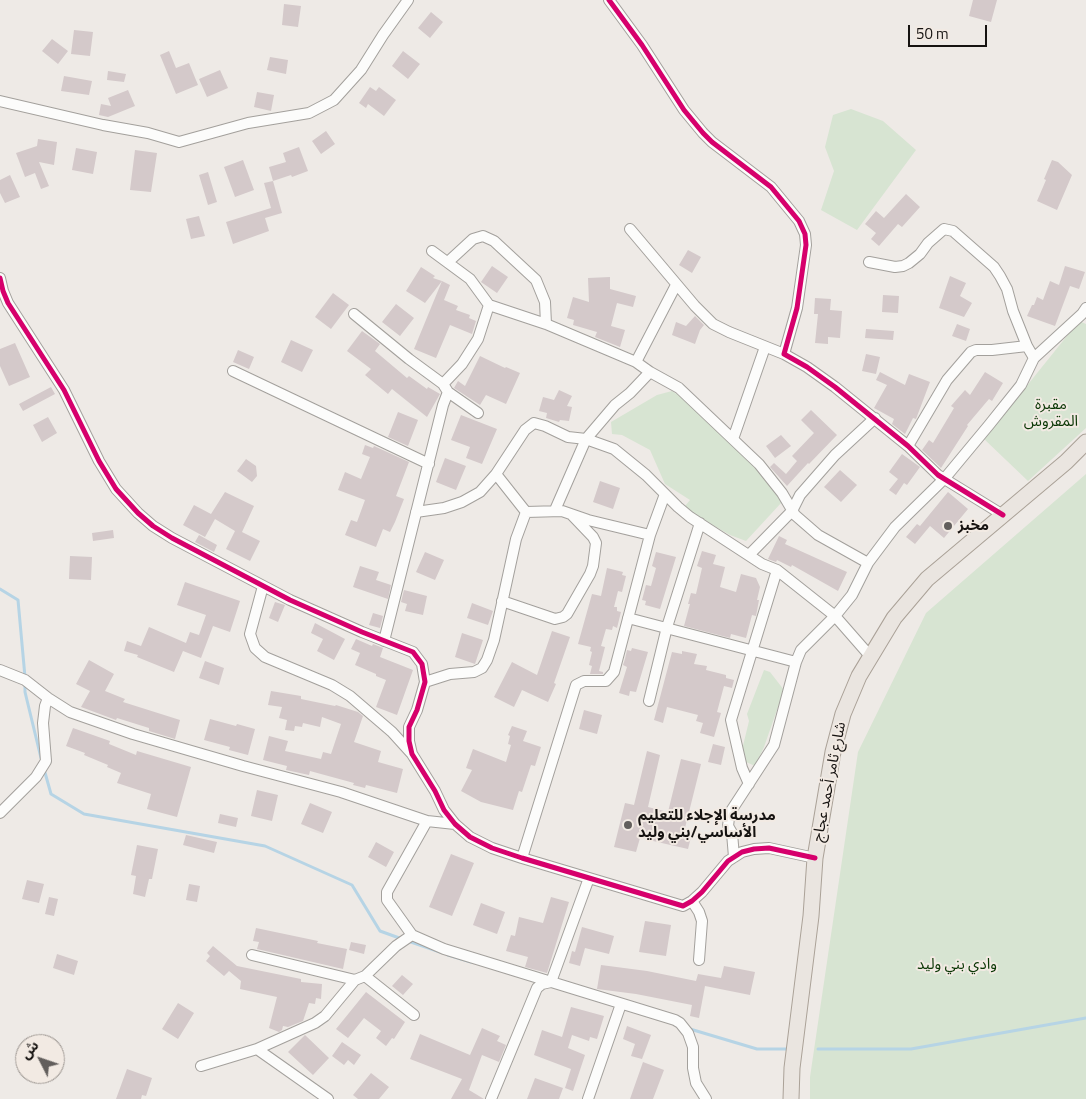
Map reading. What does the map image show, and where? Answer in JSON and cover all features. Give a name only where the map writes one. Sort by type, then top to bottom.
[{"type":"main road","name":"شارع ثامر أحمد عجاج","points":[[791,1099],[792,1068],[811,916],[815,858],[837,738],[843,714],[852,691],[870,656],[894,618],[921,585],[1066,462],[1086,442]]},
{"type":"street","points":[[0,101],[103,125],[148,133],[179,142],[248,123],[309,114],[334,100],[361,70],[408,0]]},
{"type":"street","points":[[609,0],[642,45],[684,110],[703,133],[771,188],[799,221],[806,245],[798,308],[784,354]]},
{"type":"street","points":[[630,229],[676,285],[713,324],[728,332],[784,354],[807,367],[875,418],[938,475],[1003,515]]},
{"type":"street","points":[[869,262],[895,267],[903,266],[910,263],[920,254],[928,243],[944,229],[953,231],[994,267],[1000,276],[1007,289],[1027,346],[1034,358]]},
{"type":"street","points":[[448,262],[473,239],[483,236],[494,241],[536,280],[545,302],[546,324]]},
{"type":"street","points":[[432,251],[470,279],[489,305],[546,324],[636,362],[688,394],[759,464],[778,487],[792,511],[818,535],[868,562]]},
{"type":"street","points":[[0,278],[8,303],[64,390],[99,461],[116,488],[138,513],[153,526],[290,600],[413,652],[422,664],[425,682],[409,727],[409,741],[412,754]]},
{"type":"street","points":[[636,362],[676,285]]},
{"type":"street","points":[[384,641],[429,464],[446,388],[478,339],[489,305]]},
{"type":"street","points":[[734,857],[732,833],[728,822],[731,811],[774,745],[796,662],[801,650],[835,616],[852,595],[868,562],[895,526],[944,478],[1021,385],[1034,358],[1084,313]]},
{"type":"street","points":[[354,314],[409,360],[478,413]]},
{"type":"street","points":[[908,446],[947,380],[971,352],[1027,346]]},
{"type":"street","points":[[733,439],[765,347]]},
{"type":"street","points":[[233,371],[429,464]]},
{"type":"street","points":[[555,510],[586,439],[615,405],[630,393],[650,372]]},
{"type":"street","points":[[749,555],[792,511],[800,495],[835,455],[875,418]]},
{"type":"street","points":[[416,512],[444,508],[462,502],[480,492],[496,474],[515,442],[534,423],[568,437],[586,439],[614,449],[678,508],[749,555],[777,570],[835,616],[870,656]]},
{"type":"street","points":[[496,474],[526,512]]},
{"type":"street","points":[[522,858],[576,685],[584,681],[606,681],[612,677],[650,535],[665,494]]},
{"type":"street","points":[[526,512],[555,510],[650,535]]},
{"type":"street","points":[[425,682],[450,674],[474,672],[482,668],[487,660],[494,640],[516,539],[526,512]]},
{"type":"street","points":[[502,601],[555,619],[567,614],[590,574],[596,543],[593,537],[571,514]]},
{"type":"street","points":[[649,701],[667,627],[700,523]]},
{"type":"street","points":[[749,784],[742,768],[731,720],[777,570]]},
{"type":"street","points":[[264,586],[250,634],[255,648],[264,657],[332,685],[350,696],[392,732],[412,754],[444,810],[455,824],[470,837],[492,848],[683,906],[702,892],[722,866],[748,850],[763,848],[789,851],[815,858]]},
{"type":"street","points":[[628,618],[796,662]]},
{"type":"street","points":[[0,670],[25,680],[70,712],[133,734],[252,769],[341,792],[427,821],[455,824]]},
{"type":"street","points":[[0,813],[36,777],[46,761],[43,723],[48,698]]},
{"type":"street","points":[[427,821],[386,892],[386,900],[412,935],[444,949],[675,1020],[688,1033],[693,1047],[693,1068],[696,1083],[703,1098]]},
{"type":"street","points":[[551,982],[589,878]]},
{"type":"street","points":[[692,901],[702,921],[699,960]]},
{"type":"street","points":[[201,1066],[257,1049],[315,1023],[325,1016],[360,978],[396,946],[412,935]]},
{"type":"street","points":[[252,955],[360,978],[414,1015]]},
{"type":"street","points":[[491,1099],[537,988],[542,984],[551,982]]},
{"type":"street","points":[[588,1099],[621,1004]]},
{"type":"street","points":[[257,1049],[328,1099]]},
{"type":"green space","points":[[851,109],[883,121],[916,150],[857,230],[821,210],[834,171],[825,147],[833,115]]},
{"type":"green space","name":"مقبرة المقروش","points":[[1079,321],[1086,324],[1086,428],[1028,481],[984,439]]},
{"type":"green space","points":[[672,391],[696,406],[757,469],[782,502],[746,541],[730,535],[690,512],[685,506],[690,500],[665,484],[650,450],[622,435],[612,434],[611,422],[657,395]]},
{"type":"green space","name":"وادي بني وليد","points":[[1086,474],[1086,1099],[810,1099],[810,1077],[858,752],[926,613]]},
{"type":"green space","points":[[764,670],[770,672],[784,690],[764,747],[755,766],[744,761],[741,754],[749,721],[747,714]]},
{"type":"building","points":[[973,0],[997,0],[991,22],[969,16]]},
{"type":"building","points":[[284,4],[301,6],[298,27],[282,25]]},
{"type":"building","points":[[431,12],[443,22],[430,38],[418,28]]},
{"type":"building","points":[[74,30],[93,32],[90,56],[71,54]]},
{"type":"building","points":[[52,39],[68,51],[58,64],[42,51]]},
{"type":"building","points":[[169,51],[176,68],[189,63],[198,85],[176,94],[160,55]]},
{"type":"building","points":[[403,51],[420,64],[408,79],[392,66]]},
{"type":"building","points":[[270,57],[288,60],[286,74],[267,70]]},
{"type":"building","points":[[220,70],[228,88],[207,97],[199,79]]},
{"type":"building","points":[[108,71],[126,74],[124,82],[107,80]]},
{"type":"building","points":[[64,76],[92,81],[89,95],[61,91]]},
{"type":"building","points":[[370,87],[376,91],[379,87],[396,100],[384,116],[368,104],[366,108],[359,103]]},
{"type":"building","points":[[128,90],[135,106],[108,117],[99,115],[101,104],[111,106],[108,98]]},
{"type":"building","points":[[257,92],[274,95],[271,111],[254,107]]},
{"type":"building","points":[[326,131],[335,144],[321,154],[312,141]]},
{"type":"building","points":[[38,139],[57,142],[54,165],[39,162],[49,186],[41,189],[35,173],[25,177],[16,153],[37,146]]},
{"type":"building","points":[[299,147],[308,171],[273,181],[269,167],[286,162],[283,153]]},
{"type":"building","points":[[76,148],[97,152],[93,174],[72,170]]},
{"type":"building","points":[[135,150],[157,153],[151,192],[130,190]]},
{"type":"building","points":[[243,160],[254,190],[235,197],[224,167]]},
{"type":"building","points":[[1052,160],[1058,162],[1072,175],[1057,210],[1037,201]]},
{"type":"building","points":[[208,172],[217,202],[208,205],[199,175]]},
{"type":"building","points":[[10,175],[20,197],[5,203],[0,193],[0,180]]},
{"type":"building","points":[[273,181],[282,213],[265,218],[269,231],[233,244],[226,222],[271,208],[264,183]]},
{"type":"building","points":[[906,194],[920,207],[902,227],[898,224],[879,246],[871,239],[876,233],[865,224],[876,211],[884,218]]},
{"type":"building","points":[[199,216],[205,236],[191,239],[186,219]]},
{"type":"building","points":[[688,250],[701,257],[692,273],[679,265]]},
{"type":"building","points":[[492,266],[508,277],[497,293],[481,282]]},
{"type":"building","points":[[1065,266],[1085,272],[1079,289],[1070,286],[1055,326],[1027,316],[1037,297],[1043,300],[1050,281],[1059,285]]},
{"type":"building","points":[[421,267],[435,276],[433,278],[442,281],[425,303],[406,291]]},
{"type":"building","points":[[950,276],[966,283],[960,296],[972,303],[964,317],[939,308]]},
{"type":"building","points":[[610,277],[610,289],[636,296],[633,307],[617,303],[611,326],[625,330],[620,347],[595,337],[597,332],[573,325],[574,320],[567,318],[573,297],[589,302],[588,278]]},
{"type":"building","points":[[442,281],[450,285],[444,300],[458,306],[456,310],[470,315],[469,318],[476,321],[472,334],[450,325],[436,358],[414,349]]},
{"type":"building","points":[[333,293],[349,305],[331,329],[315,317]]},
{"type":"building","points":[[883,295],[899,296],[898,313],[882,312]]},
{"type":"building","points":[[815,298],[831,299],[830,310],[842,311],[840,338],[828,337],[828,344],[815,343],[818,314],[814,314]]},
{"type":"building","points":[[396,304],[414,318],[400,336],[382,322]]},
{"type":"building","points":[[695,316],[704,325],[695,344],[672,335],[676,322],[686,326]]},
{"type":"building","points":[[957,324],[970,329],[966,341],[952,336]]},
{"type":"building","points":[[866,329],[894,331],[893,340],[865,338]]},
{"type":"building","points":[[362,331],[380,344],[375,351],[407,378],[409,376],[427,389],[428,387],[440,394],[427,417],[392,389],[388,394],[365,375],[371,369],[347,351]]},
{"type":"building","points":[[291,340],[313,350],[302,372],[281,362]]},
{"type":"building","points":[[15,343],[30,377],[9,386],[0,366],[0,349]]},
{"type":"building","points":[[238,350],[254,357],[249,369],[233,362]]},
{"type":"building","points":[[866,354],[880,357],[876,374],[862,371]]},
{"type":"building","points":[[480,356],[520,373],[506,404],[486,395],[480,405],[454,388],[458,381],[465,386]]},
{"type":"building","points":[[880,372],[905,385],[909,374],[930,382],[916,419],[913,418],[905,434],[892,424],[894,419],[874,408],[887,385],[876,380]]},
{"type":"building","points":[[985,372],[1003,383],[992,401],[989,399],[967,425],[941,468],[922,450],[929,440],[933,443],[954,408],[951,406],[965,390],[970,395]]},
{"type":"building","points":[[51,387],[55,394],[23,411],[19,404]]},
{"type":"building","points":[[559,390],[572,396],[567,406],[572,407],[569,421],[560,420],[559,422],[546,418],[547,413],[539,411],[543,397],[554,400]]},
{"type":"building","points":[[811,410],[837,435],[787,486],[770,467],[774,463],[786,474],[797,461],[792,456],[814,433],[801,420]]},
{"type":"building","points":[[398,412],[418,420],[408,446],[388,437]]},
{"type":"building","points":[[461,415],[497,429],[482,464],[466,458],[470,447],[451,440]]},
{"type":"building","points":[[48,417],[57,433],[42,442],[33,425]]},
{"type":"building","points":[[781,435],[791,446],[775,458],[766,446]]},
{"type":"building","points":[[365,445],[373,448],[374,446],[409,462],[396,496],[404,499],[390,532],[383,529],[376,547],[345,535],[351,520],[357,522],[365,500],[338,490],[345,472],[361,479],[370,457],[362,454]]},
{"type":"building","points":[[902,454],[920,467],[907,485],[904,483],[896,495],[889,490],[898,479],[889,472]]},
{"type":"building","points":[[445,458],[466,466],[456,490],[436,482]]},
{"type":"building","points":[[246,459],[256,466],[257,476],[252,482],[237,471]]},
{"type":"building","points":[[840,470],[857,485],[841,502],[824,487]]},
{"type":"building","points":[[600,481],[620,488],[613,509],[593,502]]},
{"type":"building","points":[[225,492],[254,506],[242,532],[260,541],[250,561],[226,549],[235,531],[215,519],[205,537],[183,525],[194,505],[211,514]]},
{"type":"building","points":[[948,492],[968,509],[944,538],[930,526],[915,544],[906,537],[917,524],[920,526]]},
{"type":"building","points":[[113,530],[114,538],[93,541],[92,533]]},
{"type":"building","points":[[199,535],[217,545],[214,552],[195,542]]},
{"type":"building","points":[[779,536],[787,540],[785,544],[847,572],[838,591],[792,565],[791,567],[777,560],[776,562],[768,559]]},
{"type":"building","points":[[702,551],[716,555],[713,564],[725,567],[720,587],[736,592],[741,574],[756,578],[760,587],[757,600],[759,600],[756,616],[752,615],[746,638],[731,634],[730,638],[684,626],[691,593],[696,594],[702,568],[697,566]]},
{"type":"building","points":[[425,552],[444,560],[435,580],[416,572]]},
{"type":"building","points":[[656,552],[676,557],[660,609],[645,605],[646,601],[642,600],[646,585],[651,586],[656,568],[652,566]]},
{"type":"building","points":[[70,556],[92,557],[91,580],[69,579]]},
{"type":"building","points":[[360,566],[379,572],[376,580],[391,585],[388,599],[353,587]]},
{"type":"building","points":[[607,568],[623,572],[622,575],[626,576],[622,592],[618,591],[614,607],[617,607],[617,611],[621,612],[617,628],[613,626],[612,630],[606,629],[601,646],[605,647],[599,671],[603,672],[603,674],[590,674],[592,666],[589,665],[592,652],[590,651],[591,647],[578,644],[592,594],[601,596]]},
{"type":"building","points":[[185,582],[240,601],[230,632],[213,626],[201,658],[183,651],[174,672],[137,657],[138,655],[124,651],[127,641],[141,646],[149,627],[186,643],[190,632],[199,635],[206,615],[177,605]]},
{"type":"building","points":[[404,590],[427,596],[423,615],[405,611],[407,604],[401,602]]},
{"type":"building","points":[[275,602],[285,605],[278,622],[269,618]]},
{"type":"building","points":[[472,603],[493,611],[488,625],[467,618]]},
{"type":"building","points":[[373,613],[383,616],[380,628],[369,625]]},
{"type":"building","points":[[315,623],[345,639],[334,660],[317,651],[323,639],[311,633]]},
{"type":"building","points":[[552,631],[570,637],[554,683],[556,684],[548,702],[522,690],[514,707],[494,697],[512,662],[537,675]]},
{"type":"building","points":[[462,633],[483,640],[475,664],[455,657]]},
{"type":"building","points":[[356,639],[372,646],[373,644],[383,648],[380,657],[413,670],[397,715],[376,707],[386,680],[355,665],[360,653],[351,649]]},
{"type":"building","points":[[632,648],[648,652],[636,692],[630,691],[629,696],[619,693],[627,667],[623,665],[627,650],[631,651]]},
{"type":"building","points":[[682,651],[697,654],[694,664],[707,666],[706,670],[726,675],[726,678],[734,680],[732,688],[724,686],[717,712],[721,713],[714,737],[700,733],[703,723],[696,721],[698,715],[667,707],[663,723],[654,720],[672,652],[682,654]]},
{"type":"building","points":[[89,660],[114,674],[105,691],[125,699],[123,702],[180,720],[175,739],[149,731],[149,728],[117,718],[116,720],[81,707],[90,691],[76,684]]},
{"type":"building","points":[[205,661],[224,668],[219,685],[199,678]]},
{"type":"building","points":[[271,691],[301,696],[301,699],[336,705],[358,712],[363,716],[354,742],[381,751],[378,762],[403,769],[397,793],[366,785],[365,788],[353,785],[354,783],[310,771],[309,775],[286,770],[287,766],[263,760],[269,736],[288,741],[285,751],[321,759],[323,752],[331,754],[341,724],[322,717],[320,727],[303,723],[302,727],[295,726],[294,731],[285,730],[287,720],[279,718],[282,707],[268,705]]},
{"type":"building","points":[[584,710],[602,715],[597,734],[579,729]]},
{"type":"building","points":[[210,719],[255,729],[248,755],[229,750],[230,747],[204,740]]},
{"type":"building","points":[[512,726],[527,731],[523,741],[541,747],[535,766],[531,765],[522,792],[519,791],[513,810],[481,802],[461,791],[472,770],[466,768],[473,749],[506,762],[511,745],[508,744],[510,736],[508,735]]},
{"type":"building","points":[[73,728],[110,741],[109,744],[136,755],[137,751],[191,767],[177,817],[147,809],[151,794],[117,783],[121,773],[107,767],[108,765],[84,755],[85,753],[66,746]]},
{"type":"building","points":[[713,744],[725,747],[721,765],[708,762]]},
{"type":"building","points":[[647,751],[660,755],[648,807],[668,812],[681,759],[701,764],[684,832],[692,833],[688,849],[640,838],[636,852],[614,847],[625,803],[634,805]]},
{"type":"building","points":[[257,790],[278,795],[272,821],[251,816]]},
{"type":"building","points":[[310,803],[332,812],[323,833],[301,824]]},
{"type":"building","points":[[220,814],[238,818],[236,827],[218,823]]},
{"type":"building","points":[[186,835],[217,842],[214,853],[183,845]]},
{"type":"building","points":[[376,842],[394,852],[386,867],[368,857]]},
{"type":"building","points":[[137,845],[158,849],[152,879],[149,879],[145,897],[133,894],[136,876],[131,875]]},
{"type":"building","points":[[451,854],[474,863],[452,916],[429,907]]},
{"type":"building","points":[[27,880],[44,884],[39,903],[22,899]]},
{"type":"building","points":[[189,884],[200,886],[197,902],[186,900]]},
{"type":"building","points":[[49,897],[58,899],[54,916],[45,914]]},
{"type":"building","points":[[551,897],[569,902],[547,973],[525,967],[528,957],[506,951],[511,935],[515,936],[519,917],[543,923]]},
{"type":"building","points":[[481,903],[505,912],[497,934],[473,925]]},
{"type":"building","points":[[645,921],[671,925],[666,956],[639,952]]},
{"type":"building","points":[[582,927],[614,936],[609,954],[585,948],[580,966],[569,963],[572,951],[575,952]]},
{"type":"building","points":[[256,928],[347,949],[343,969],[257,949],[259,942],[253,941]]},
{"type":"building","points":[[351,942],[366,945],[364,954],[349,950]]},
{"type":"building","points":[[213,946],[237,966],[301,979],[301,982],[322,984],[321,999],[316,998],[315,1004],[309,1003],[303,1021],[288,1027],[283,1026],[279,1032],[269,1028],[277,997],[240,989],[241,981],[229,971],[224,976],[206,961],[210,956],[207,953]]},
{"type":"building","points":[[57,954],[78,961],[74,975],[53,968]]},
{"type":"building","points":[[601,965],[647,971],[696,981],[698,974],[721,978],[724,966],[755,972],[750,995],[705,986],[699,1018],[690,1016],[692,1005],[636,994],[597,989]]},
{"type":"building","points":[[402,975],[413,984],[403,995],[392,986]]},
{"type":"building","points":[[366,992],[405,1022],[394,1039],[392,1038],[386,1046],[376,1038],[381,1031],[364,1018],[348,1038],[336,1029]]},
{"type":"building","points":[[178,1003],[194,1013],[178,1039],[162,1029]]},
{"type":"building","points":[[571,1007],[604,1016],[597,1039],[590,1037],[589,1041],[572,1035],[568,1048],[585,1055],[573,1091],[565,1088],[571,1069],[534,1055],[542,1030],[562,1037]]},
{"type":"building","points":[[627,1026],[651,1035],[642,1059],[631,1056],[635,1044],[623,1039]]},
{"type":"building","points":[[482,1028],[500,1036],[497,1041],[506,1045],[499,1062],[482,1055],[469,1090],[484,1099],[451,1099],[462,1079],[410,1059],[420,1034],[470,1055]]},
{"type":"building","points":[[305,1035],[329,1058],[313,1075],[288,1052]]},
{"type":"building","points":[[342,1042],[361,1055],[354,1065],[348,1060],[344,1065],[332,1056]]},
{"type":"building","points":[[643,1062],[664,1070],[653,1099],[630,1099]]},
{"type":"building","points":[[127,1069],[152,1078],[146,1096],[142,1095],[141,1099],[116,1099]]},
{"type":"building","points":[[371,1073],[389,1087],[379,1099],[358,1099],[353,1095]]},
{"type":"building","points":[[535,1078],[563,1088],[559,1099],[527,1099]]},
{"type":"waterway","points":[[0,589],[18,600],[25,677]]},
{"type":"waterway","points":[[25,683],[25,692],[41,758]]},
{"type":"waterway","points":[[44,769],[51,794],[84,814],[265,846],[352,885],[380,931],[402,939]]},
{"type":"waterway","points":[[408,941],[440,952]]},
{"type":"waterway","points":[[448,955],[471,962]]},
{"type":"waterway","points":[[818,1049],[911,1049],[1086,1018]]},
{"type":"waterway","points":[[690,1029],[757,1049],[787,1049]]},
{"type":"cycle path","points":[[609,0],[642,45],[684,110],[703,133],[771,187],[799,221],[805,234],[806,245],[797,308],[784,354],[807,367],[835,387],[908,446],[938,475],[1003,515]]},
{"type":"cycle path","points":[[0,278],[8,303],[64,390],[99,461],[116,489],[138,513],[153,526],[172,538],[290,600],[413,652],[422,664],[425,682],[417,710],[409,727],[409,741],[412,754],[435,791],[444,810],[455,824],[470,837],[492,848],[522,858],[683,906],[702,892],[728,861],[742,852],[769,848],[815,858]]},
{"type":"place","name":"مخبز","points":[[948,526]]},
{"type":"place","name":"مدرسة الإجلاء للتعليم الأساسي/بني وليد","points":[[628,825]]}]
